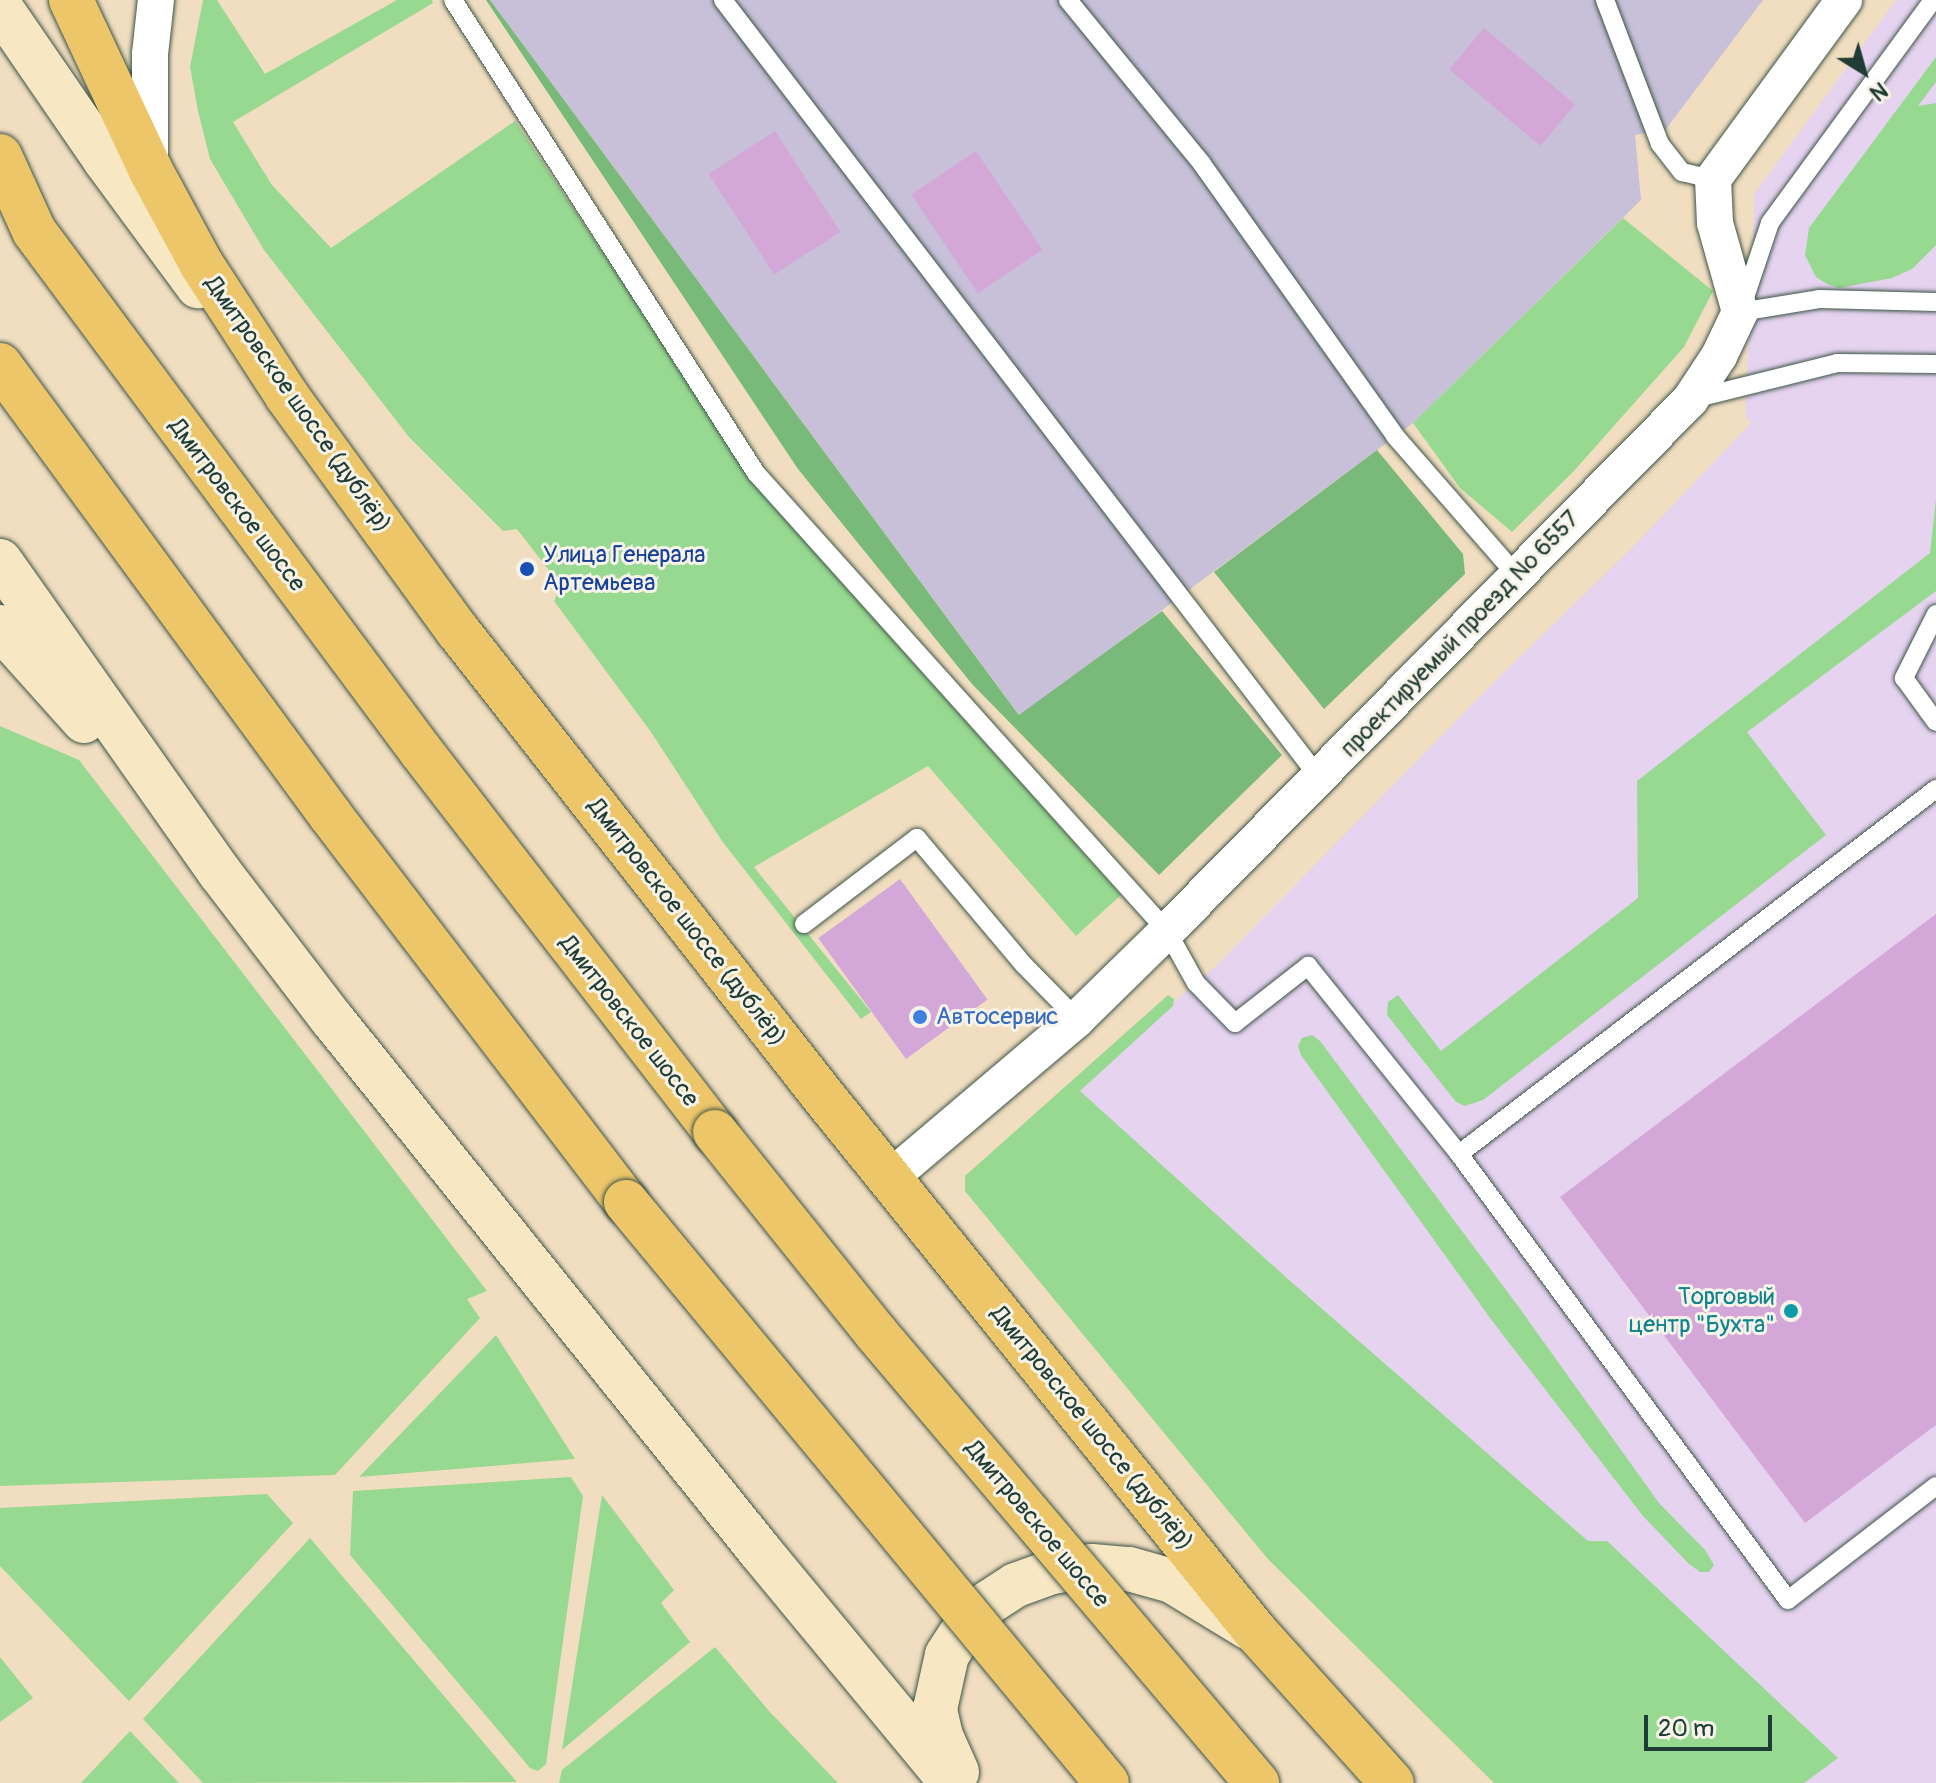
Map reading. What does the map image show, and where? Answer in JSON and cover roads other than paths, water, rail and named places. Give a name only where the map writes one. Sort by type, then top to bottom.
[{"type":"highway","name":"Дмитровское шоссе (дублёр)","points":[[71,0],[150,169],[202,265],[287,396],[458,631],[823,1096],[1256,1632],[1392,1783]]},
{"type":"highway","name":"Дмитровское шоссе","points":[[0,156],[34,231],[420,750],[715,1132],[876,1333],[1257,1783]]},
{"type":"highway","points":[[0,365],[322,804],[626,1202],[1107,1783]]},
{"type":"main road","points":[[0,7],[133,199],[209,301],[287,396]]},
{"type":"main road","points":[[0,561],[221,874],[332,1019],[571,1318],[952,1783]]},
{"type":"main road","points":[[0,627],[221,874]]},
{"type":"main road","points":[[964,1783],[941,1736],[935,1709],[938,1683],[947,1655],[963,1630],[988,1603],[1016,1585],[1052,1572],[1092,1566],[1129,1569],[1172,1581],[1256,1632]]},
{"type":"street","points":[[150,169],[150,54],[156,0]]},
{"type":"street","points":[[1740,312],[1715,223],[1713,179],[1844,0]]},
{"type":"street","name":"проектируемый проезд № 6557","points":[[891,1177],[1077,1019],[1320,779],[1690,400],[1719,356],[1740,312]]},
{"type":"lane","points":[[453,0],[756,473],[1167,931],[1196,983],[1235,1023],[1308,966],[1459,1154],[1788,1600],[1936,1486]]},
{"type":"lane","points":[[723,0],[1320,779]]},
{"type":"lane","points":[[1068,0],[1202,164],[1395,436],[1517,576]]},
{"type":"lane","points":[[1605,0],[1660,144],[1682,172],[1713,179]]},
{"type":"lane","points":[[1933,0],[1770,223],[1740,312],[1819,299],[1936,302]]},
{"type":"lane","points":[[1690,400],[1837,363],[1936,364]]},
{"type":"lane","points":[[1936,614],[1904,678],[1936,722]]},
{"type":"lane","points":[[1459,1154],[1936,789]]},
{"type":"lane","points":[[804,924],[917,838],[1024,965],[1077,1019]]},
{"type":"place","name":"Улица Генерала Артемьева","points":[[527,569]]},
{"type":"place","name":"Автосервис","points":[[920,1017]]},
{"type":"place","name":"Торговый центр \"Бухта\"","points":[[1791,1311]]}]
